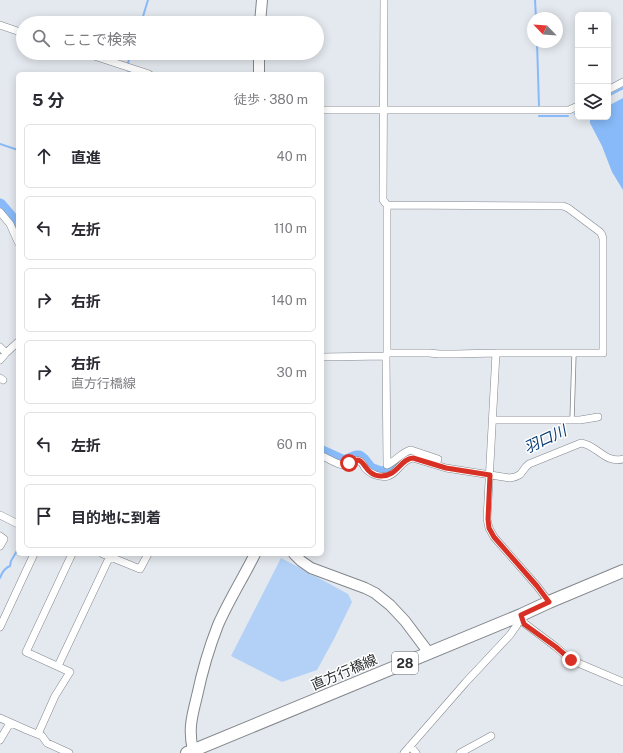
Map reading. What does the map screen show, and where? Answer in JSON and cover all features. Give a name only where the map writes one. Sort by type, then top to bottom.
[{"type":"main road","name":"直方行橋線","points":[[190,752],[521,615],[623,571]]},
{"type":"street","points":[[261,16],[262,0]]},
{"type":"street","points":[[384,0],[383,200],[386,205],[386,465],[410,450],[438,459],[436,465]]},
{"type":"street","points":[[0,25],[16,30]]},
{"type":"street","points":[[106,60],[143,72]]},
{"type":"street","points":[[259,60],[259,72]]},
{"type":"street","points":[[611,88],[623,82]]},
{"type":"street","points":[[324,110],[569,110],[575,107]]},
{"type":"street","points":[[324,357],[429,353],[603,353],[603,239],[600,232],[568,208],[563,206],[386,205]]},
{"type":"street","points":[[0,212],[10,224],[16,238]]},
{"type":"street","points":[[0,347],[6,353]]},
{"type":"street","points":[[0,360],[6,353],[16,347]]},
{"type":"street","points":[[496,353],[488,519],[489,528],[494,537],[549,602]]},
{"type":"street","points":[[493,420],[580,420],[598,417]]},
{"type":"street","points":[[324,457],[346,465],[358,460],[362,462],[369,472],[381,476],[388,476],[395,472],[406,461],[413,458],[446,468],[510,478],[520,475],[529,464],[581,443],[593,447],[604,456],[611,459],[623,459]]},
{"type":"street","points":[[0,515],[16,523]]},
{"type":"street","points":[[0,536],[4,539],[0,546]]},
{"type":"street","points":[[0,627],[33,556]]},
{"type":"street","points":[[38,734],[55,696],[70,672],[26,652],[71,556]]},
{"type":"street","points":[[58,666],[108,556]]},
{"type":"street","points":[[110,556],[140,569],[147,556]]},
{"type":"street","points":[[190,752],[191,724],[207,658],[218,626],[229,602],[254,556]]},
{"type":"street","points":[[296,556],[311,568],[375,593],[405,620],[429,653]]},
{"type":"street","points":[[521,615],[524,624],[571,660],[623,682]]},
{"type":"street","points":[[404,753],[466,682],[510,635],[517,625],[521,615]]},
{"type":"street","points":[[0,718],[42,736],[47,743],[69,753]]},
{"type":"street","points":[[0,740],[10,723]]},
{"type":"street","points":[[460,753],[491,736]]},
{"type":"street","points":[[410,746],[416,753]]},
{"type":"lane","points":[[572,420],[574,354]]},
{"type":"water","points":[[623,98],[623,190],[612,172],[602,146],[590,123],[590,120],[611,120],[611,104]]},
{"type":"building","points":[[281,558],[348,594],[352,602],[317,670],[282,682],[231,656]]},
{"type":"waterway","points":[[143,16],[148,0]]},
{"type":"waterway","points":[[535,0],[536,12]]},
{"type":"waterway","points":[[537,48],[539,106]]},
{"type":"waterway","points":[[611,94],[623,88]]},
{"type":"waterway","points":[[539,116],[568,116]]},
{"type":"waterway","points":[[0,144],[16,149]]},
{"type":"waterway","name":"羽口川","points":[[0,205],[16,227]]},
{"type":"waterway","name":"羽口川","points":[[324,453],[344,462],[359,457],[370,469],[381,473],[390,472],[401,461]]},
{"type":"waterway","points":[[0,578],[4,570],[10,566],[16,552]]},
{"type":"route","points":[[349,463],[358,460],[362,462],[369,472],[376,475],[388,476],[395,472],[406,461],[413,458],[446,468],[490,475],[489,528],[494,537],[549,602],[521,615],[524,624],[571,660]]}]
